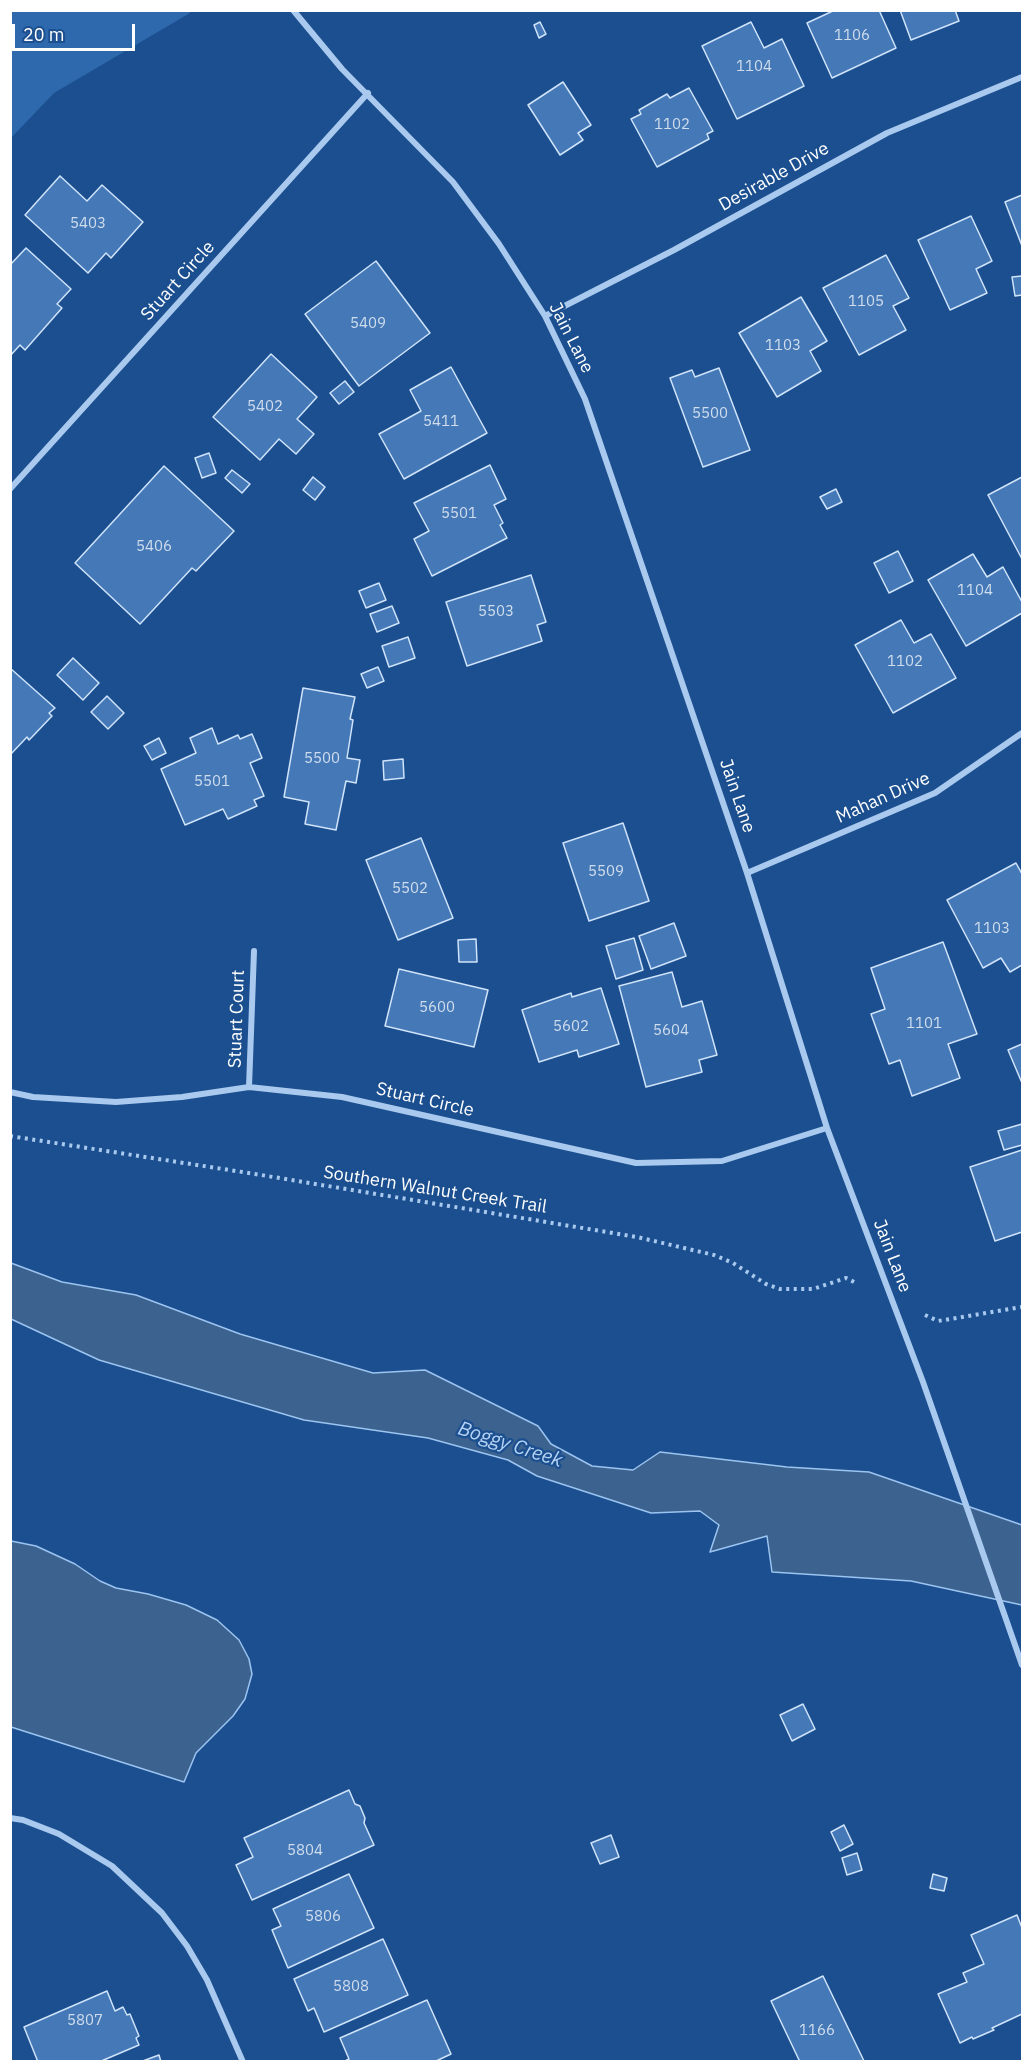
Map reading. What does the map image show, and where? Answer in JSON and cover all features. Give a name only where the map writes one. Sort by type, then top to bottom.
[{"type":"street","name":"Jain Lane","points":[[292,10],[342,69],[453,182],[499,244],[545,316],[585,399],[747,873],[827,1128],[923,1382],[1022,1663]]},
{"type":"street","name":"Desirable Drive","points":[[545,316],[674,250],[887,133],[1023,77]]},
{"type":"street","name":"Stuart Circle","points":[[10,489],[368,93]]},
{"type":"street","name":"Mahan Drive","points":[[747,873],[935,793],[1023,733]]},
{"type":"street","name":"Stuart Court","points":[[249,1087],[254,951]]},
{"type":"street","name":"Stuart Circle","points":[[10,1092],[33,1097],[116,1102],[182,1097],[249,1087],[342,1097],[636,1163],[722,1161],[827,1128]]},
{"type":"street","points":[[10,1818],[23,1820],[59,1834],[112,1866],[162,1913],[187,1946],[207,1980],[243,2061]]},
{"type":"path","name":"Southern Walnut Creek Trail","points":[[10,1136],[637,1237],[714,1255],[733,1263],[766,1284],[780,1289],[813,1289],[846,1278]]},
{"type":"path","points":[[938,1321],[1023,1307]]},
{"type":"shaded area","points":[[11,10],[188,10],[190,13],[54,93],[11,138]]},
{"type":"water","name":"Boggy Creek","points":[[11,1263],[62,1282],[136,1295],[240,1334],[373,1373],[425,1370],[538,1426],[551,1444],[592,1466],[633,1470],[660,1452],[787,1467],[869,1472],[1022,1525],[1022,1605],[911,1581],[772,1572],[767,1536],[710,1552],[719,1525],[700,1511],[651,1513],[537,1476],[508,1460],[428,1438],[304,1420],[99,1360],[11,1319]]},
{"type":"water","points":[[11,1541],[36,1546],[75,1564],[100,1581],[116,1588],[186,1605],[217,1620],[239,1640],[249,1659],[252,1674],[245,1699],[233,1716],[196,1753],[184,1782],[11,1727]]},
{"type":"building","points":[[835,10],[879,10],[896,48],[832,78],[807,23]]},
{"type":"building","points":[[900,10],[955,10],[959,21],[911,40]]},
{"type":"building","points":[[540,22],[546,34],[539,38],[534,25]]},
{"type":"building","points":[[751,22],[764,48],[782,39],[804,86],[737,119],[702,46]]},
{"type":"building","points":[[563,82],[591,125],[578,133],[583,140],[560,155],[528,105]]},
{"type":"building","points":[[689,88],[713,131],[707,134],[709,139],[657,167],[631,119],[641,114],[639,110],[667,94],[670,98]]},
{"type":"building","points":[[60,176],[87,201],[102,185],[143,222],[111,258],[106,253],[88,273],[25,215]]},
{"type":"building","points":[[1022,195],[1022,246],[1005,202]]},
{"type":"building","points":[[971,216],[992,261],[976,269],[987,293],[950,310],[918,240]]},
{"type":"building","points":[[26,248],[71,289],[57,304],[62,308],[25,350],[20,345],[10,356],[10,265]]},
{"type":"building","points":[[886,255],[909,298],[893,306],[906,330],[859,355],[823,288]]},
{"type":"building","points":[[376,261],[430,333],[359,386],[305,314]]},
{"type":"building","points":[[1022,276],[1022,295],[1015,296],[1012,277]]},
{"type":"building","points":[[801,297],[827,341],[810,351],[821,371],[777,397],[739,333]]},
{"type":"building","points":[[271,354],[317,397],[297,419],[314,434],[296,454],[279,439],[260,460],[213,417]]},
{"type":"building","points":[[451,367],[487,433],[404,479],[379,434],[421,411],[410,390]]},
{"type":"building","points":[[719,368],[750,450],[703,467],[670,378],[692,370],[695,377]]},
{"type":"building","points":[[345,381],[354,392],[339,404],[330,393]]},
{"type":"building","points":[[209,453],[216,473],[202,478],[195,458]]},
{"type":"building","points":[[490,465],[506,499],[494,505],[507,538],[432,576],[414,539],[429,531],[414,503]]},
{"type":"building","points":[[164,466],[234,531],[196,571],[192,568],[140,624],[75,563]]},
{"type":"building","points":[[232,470],[250,484],[242,493],[225,478]]},
{"type":"building","points":[[313,477],[325,487],[315,500],[303,490]]},
{"type":"building","points":[[1022,477],[1022,559],[988,495]]},
{"type":"building","points":[[836,489],[842,502],[827,509],[820,497]]},
{"type":"building","points":[[898,551],[913,581],[889,593],[874,563]]},
{"type":"building","points":[[973,554],[987,577],[1003,567],[1022,602],[1022,613],[966,646],[928,580]]},
{"type":"building","points":[[531,575],[546,622],[537,625],[542,641],[467,666],[446,602]]},
{"type":"building","points":[[379,583],[386,600],[366,608],[359,591]]},
{"type":"building","points":[[392,606],[399,623],[377,632],[370,614]]},
{"type":"building","points":[[901,620],[914,643],[931,634],[956,678],[893,713],[855,645]]},
{"type":"building","points":[[408,637],[415,658],[389,667],[382,646]]},
{"type":"building","points":[[73,658],[99,683],[83,700],[57,675]]},
{"type":"building","points":[[378,667],[384,681],[367,688],[361,674]]},
{"type":"building","points":[[10,668],[55,708],[49,713],[52,716],[32,737],[29,740],[27,737],[10,755]]},
{"type":"building","points":[[303,688],[355,697],[350,719],[353,720],[347,758],[360,760],[356,783],[346,781],[336,830],[305,824],[309,802],[284,797]]},
{"type":"building","points":[[107,696],[124,713],[108,729],[91,712]]},
{"type":"building","points":[[212,728],[218,744],[238,735],[240,739],[252,734],[262,758],[250,763],[264,796],[254,800],[257,806],[228,819],[223,809],[185,825],[161,769],[196,753],[190,738]]},
{"type":"building","points":[[159,738],[166,753],[152,760],[144,746]]},
{"type":"building","points":[[403,759],[404,778],[384,780],[383,761]]},
{"type":"building","points":[[623,823],[649,901],[589,921],[563,843]]},
{"type":"building","points":[[421,838],[453,918],[398,940],[366,860]]},
{"type":"building","points":[[1016,863],[1022,874],[1022,965],[1010,972],[1001,958],[983,968],[947,900]]},
{"type":"building","points":[[674,923],[686,956],[651,969],[639,936]]},
{"type":"building","points":[[634,938],[643,970],[616,979],[606,946]]},
{"type":"building","points":[[476,939],[477,962],[459,962],[458,940]]},
{"type":"building","points":[[943,942],[977,1034],[948,1044],[960,1078],[912,1096],[900,1060],[889,1064],[871,1014],[885,1009],[871,968]]},
{"type":"building","points":[[399,969],[488,990],[474,1047],[385,1026]]},
{"type":"building","points":[[672,972],[682,1007],[702,1001],[717,1055],[699,1060],[702,1072],[646,1087],[619,986]]},
{"type":"building","points":[[601,988],[619,1044],[579,1057],[577,1050],[539,1062],[522,1010],[571,993],[572,997]]},
{"type":"building","points":[[1022,1044],[1022,1083],[1008,1050]]},
{"type":"building","points":[[1022,1124],[1022,1145],[1004,1150],[998,1131]]},
{"type":"building","points":[[1022,1150],[1022,1232],[995,1241],[970,1167]]},
{"type":"building","points":[[803,1704],[815,1729],[792,1741],[780,1715]]},
{"type":"building","points":[[349,1790],[355,1804],[360,1806],[365,1818],[364,1823],[374,1845],[252,1900],[236,1865],[253,1857],[244,1838]]},
{"type":"building","points":[[844,1825],[853,1844],[840,1851],[831,1832]]},
{"type":"building","points":[[611,1835],[619,1857],[600,1864],[591,1843]]},
{"type":"building","points":[[857,1853],[862,1870],[847,1875],[842,1858]]},
{"type":"building","points":[[349,1874],[374,1928],[288,1968],[272,1930],[281,1926],[273,1909]]},
{"type":"building","points":[[933,1874],[947,1878],[944,1891],[930,1888]]},
{"type":"building","points":[[1017,1915],[1022,1928],[1022,2014],[992,2028],[994,2030],[960,2043],[938,1994],[967,1982],[963,1973],[984,1964],[971,1935]]},
{"type":"building","points":[[383,1939],[408,1995],[324,2032],[314,2008],[308,2011],[294,1979]]},
{"type":"building","points":[[823,1976],[863,2062],[800,2062],[771,2001]]},
{"type":"building","points":[[107,1991],[115,2011],[123,2007],[127,2015],[130,2014],[139,2036],[136,2038],[139,2045],[99,2062],[38,2062],[24,2027]]},
{"type":"building","points":[[427,2000],[451,2054],[434,2062],[343,2062],[349,2059],[340,2038]]},
{"type":"building","points":[[159,2055],[161,2062],[140,2062]]}]
